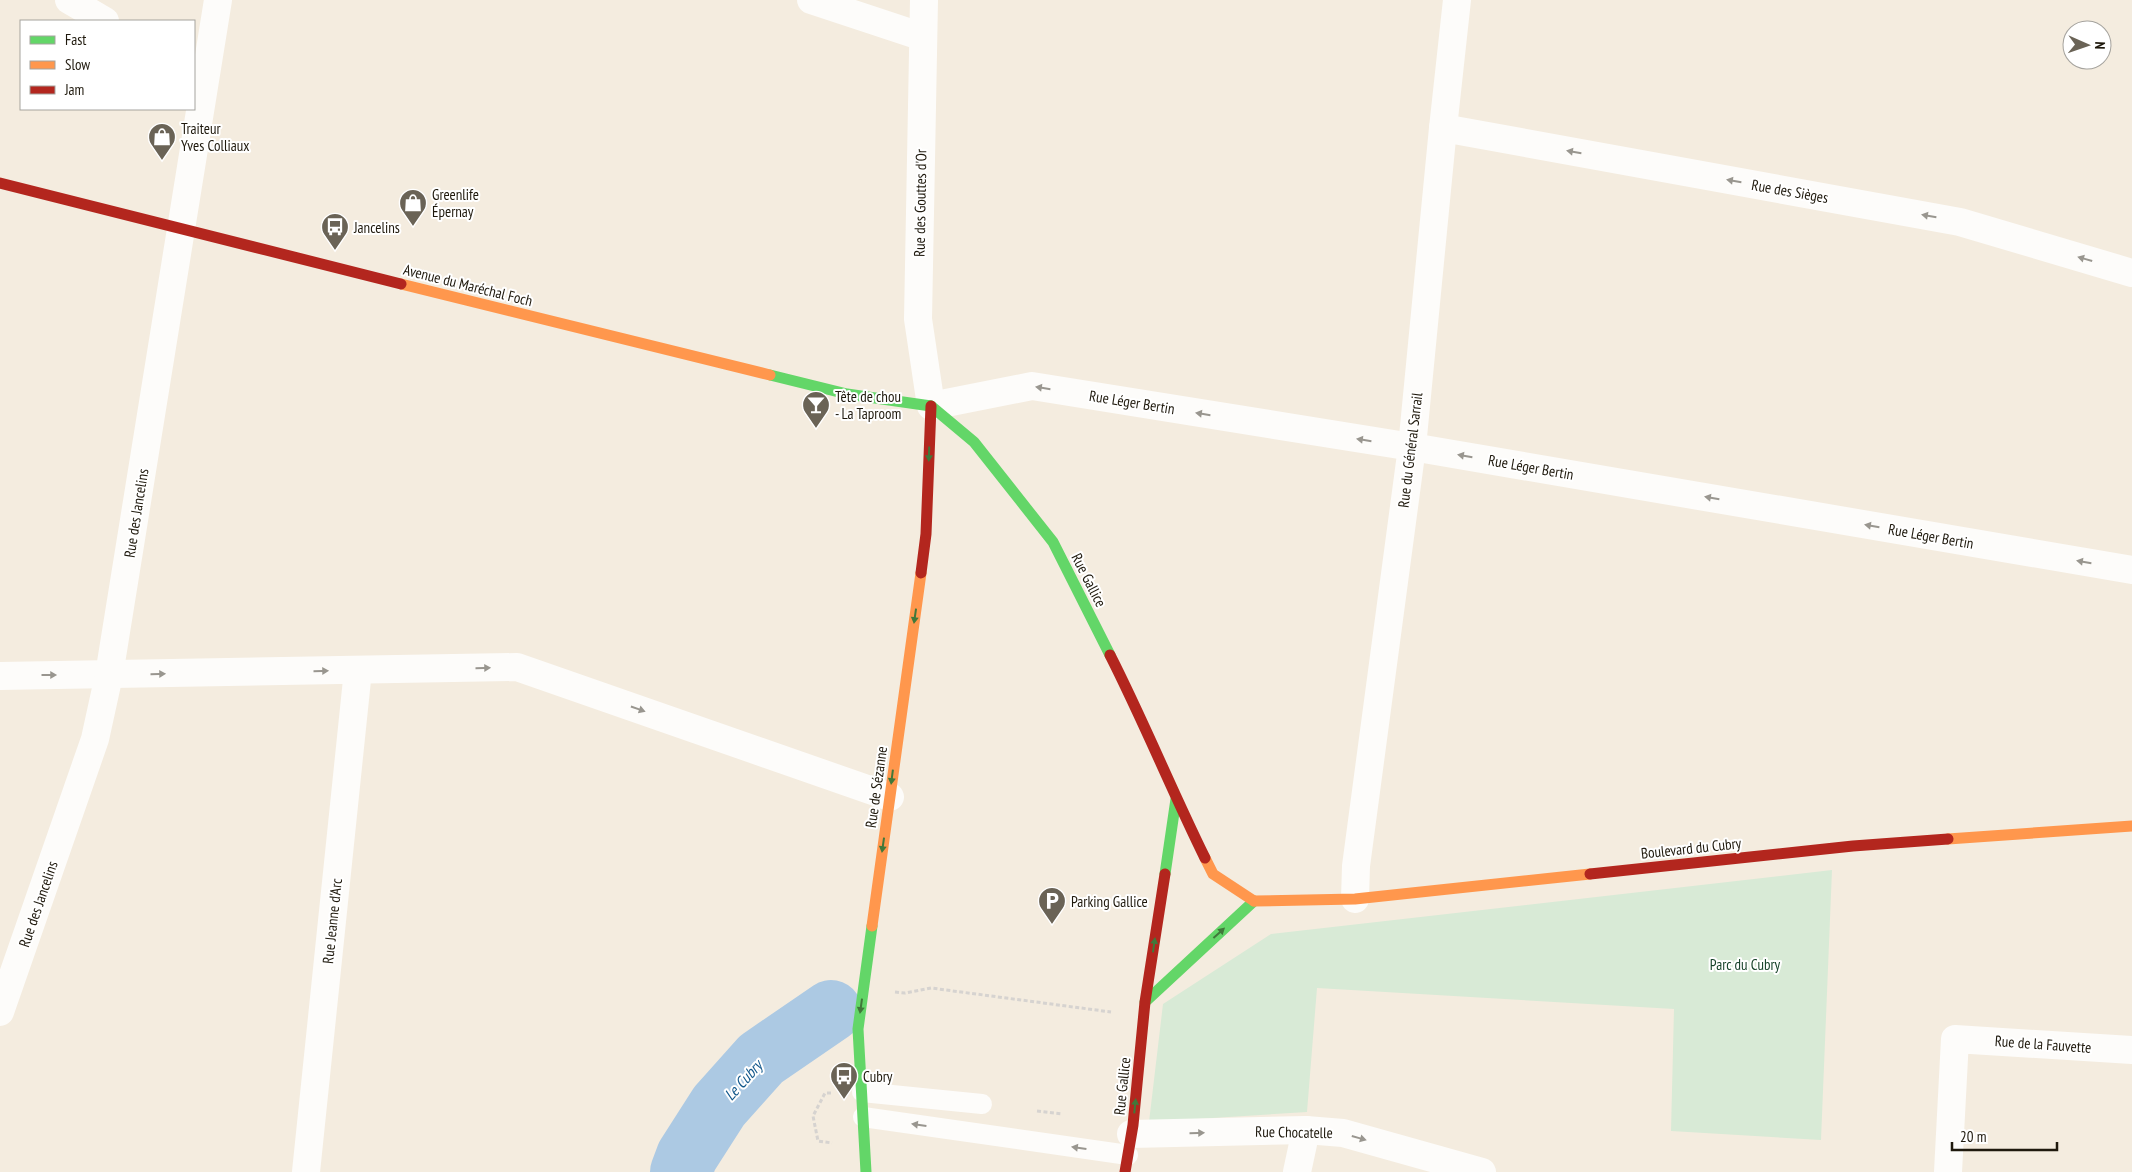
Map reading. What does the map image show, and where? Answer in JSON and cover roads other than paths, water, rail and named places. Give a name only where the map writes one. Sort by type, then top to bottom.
[{"type":"main road","name":"Avenue du Maréchal Foch","points":[[0,183],[182,230],[847,394],[930,406]]},
{"type":"main road","name":"Rue de Sézanne","points":[[866,1172],[858,1029],[926,534],[930,406]]},
{"type":"main road","name":"Rue Gallice","points":[[930,406],[974,442],[1053,542],[1143,721],[1176,798],[1213,874],[1254,901]]},
{"type":"main road","name":"Rue Gallice","points":[[1128,1154],[1145,1002],[1176,798]]},
{"type":"main road","name":"Boulevard du Cubry","points":[[1254,901],[1355,899],[1853,846],[2132,826]]},
{"type":"main road","points":[[1145,1002],[1254,901]]},
{"type":"street","points":[[69,0],[103,20]]},
{"type":"street","name":"Rue des Jancelins","points":[[0,1012],[95,739],[109,675],[182,230],[199,77],[218,0]]},
{"type":"street","points":[[810,0],[923,37]]},
{"type":"street","name":"Rue des Gouttes d'Or","points":[[924,0],[918,319],[930,406]]},
{"type":"street","name":"Rue du Général Sarrail","points":[[1355,899],[1356,866],[1412,447],[1457,0]]},
{"type":"street","name":"Rue des Sièges","points":[[1443,128],[1960,222],[2132,273]]},
{"type":"street","name":"Rue Léger Bertin","points":[[930,406],[1032,386],[1412,447],[2132,570]]},
{"type":"street","points":[[0,676],[517,667],[890,797]]},
{"type":"street","name":"Rue Jeanne d'Arc","points":[[306,1172],[358,670]]},
{"type":"street","name":"Rue de la Fauvette","points":[[1948,1172],[1955,1039],[2132,1050]]},
{"type":"street","points":[[1297,1172],[1306,1130]]},
{"type":"street","name":"Rue Chocatelle","points":[[1128,1154],[1306,1130],[1343,1133],[1482,1172]]},
{"type":"lane","points":[[862,1092],[982,1104]]},
{"type":"lane","points":[[863,1117],[1128,1154]]},
{"type":"waterway","name":"Le Cubry","points":[[681,1172],[687,1156],[719,1106],[761,1059],[831,1011]]},
{"type":"place","name":"Traiteur Yves Colliaux","points":[[162,161]]},
{"type":"place","name":"Greenlife Épernay","points":[[413,227]]},
{"type":"place","name":"Jancelins","points":[[335,251]]},
{"type":"place","name":"Tête de chou - La Taproom","points":[[816,429]]},
{"type":"place","name":"Parking Gallice","points":[[1052,925]]},
{"type":"place","name":"Cubry","points":[[844,1100]]},
{"type":"park label","name":"Parc du Cubry","points":[[1745,964]]}]
